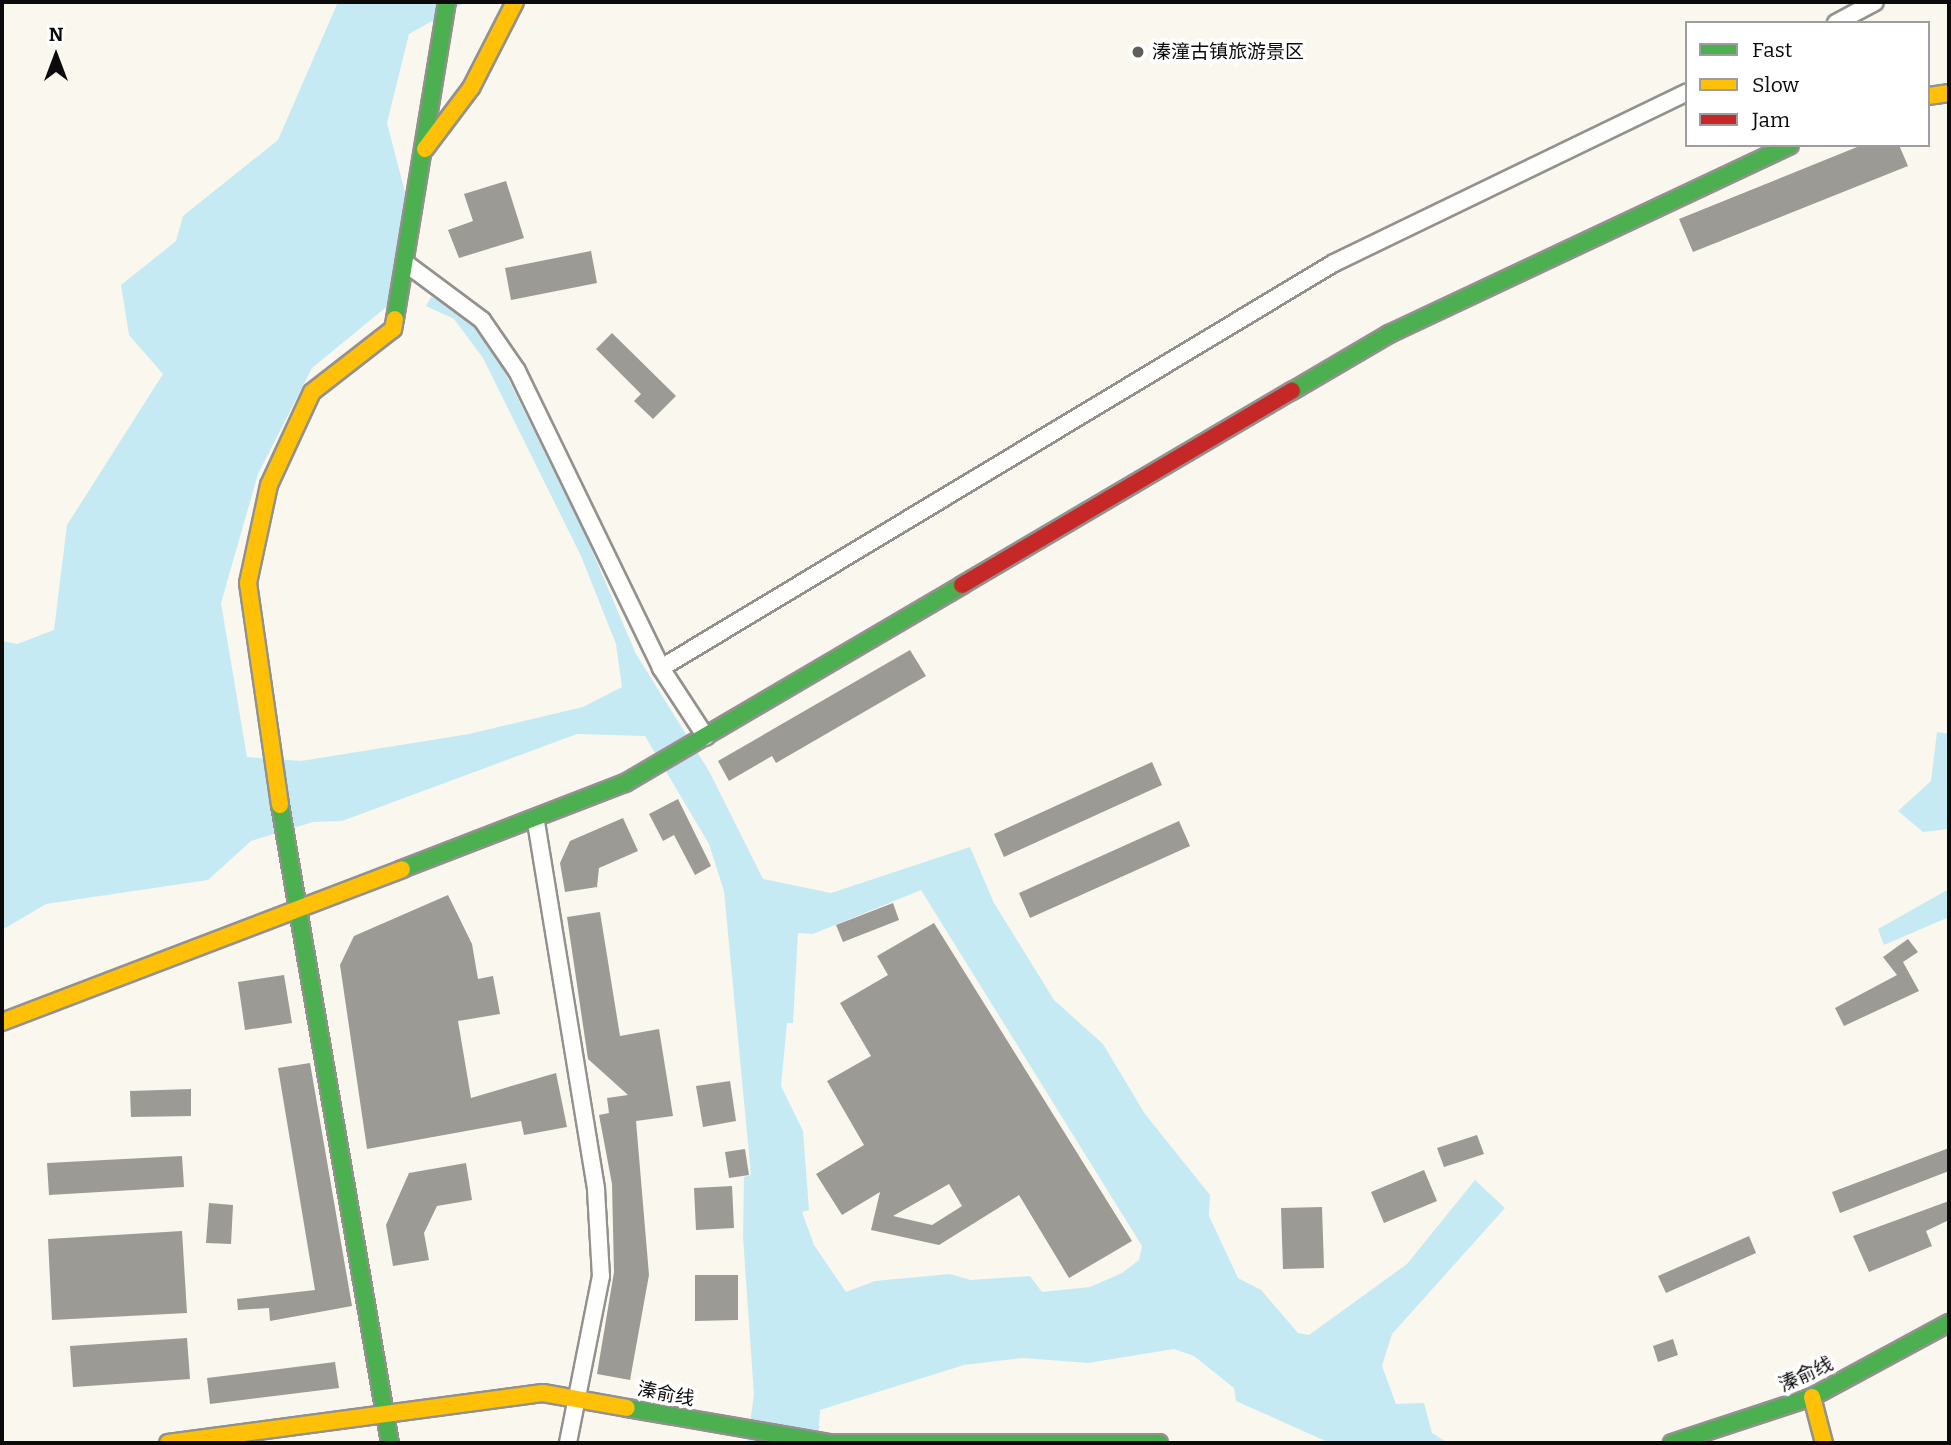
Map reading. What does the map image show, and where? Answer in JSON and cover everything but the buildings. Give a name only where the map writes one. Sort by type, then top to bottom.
[{"type":"street","points":[[390,1443],[387,1413],[271,753],[248,583],[269,485],[312,392],[393,329],[408,265],[447,2]]},
{"type":"street","points":[[423,152],[471,88],[515,2]]},
{"type":"street","points":[[1855,19],[1875,2]]},
{"type":"street","points":[[661,668],[1334,263],[1685,93]]},
{"type":"street","points":[[1930,96],[1949,93]]},
{"type":"street","points":[[2,1022],[536,822],[648,770],[1390,334],[1786,147]]},
{"type":"street","points":[[408,265],[482,320],[517,371],[661,668],[706,737]]},
{"type":"street","points":[[536,822],[596,1190],[601,1276],[568,1443]]},
{"type":"street","name":"溱俞线","points":[[1672,1443],[1812,1397],[1949,1323]]},
{"type":"street","name":"溱俞线","points":[[168,1443],[543,1393],[578,1397],[733,1429],[830,1443],[1159,1443]]},
{"type":"street","points":[[1812,1397],[1824,1443]]},
{"type":"water","points":[[338,2],[466,2],[409,34],[387,123],[405,192],[390,304],[312,368],[258,474],[221,603],[247,757],[301,761],[469,734],[583,707],[622,687],[616,644],[581,556],[483,358],[454,319],[426,306],[431,297],[467,310],[483,328],[584,532],[636,654],[709,771],[763,879],[831,893],[970,847],[994,903],[1054,1000],[1103,1044],[1145,1114],[1210,1195],[1209,1216],[1238,1278],[1261,1290],[1298,1333],[1309,1335],[1407,1264],[1475,1180],[1505,1208],[1392,1334],[1382,1366],[1396,1404],[1424,1403],[1432,1433],[1448,1443],[1330,1443],[1236,1401],[1234,1388],[1194,1356],[1174,1349],[1088,1363],[1023,1358],[964,1365],[820,1410],[818,1443],[747,1443],[754,1395],[743,1237],[744,1177],[751,1175],[724,891],[709,844],[645,736],[577,734],[342,821],[313,822],[251,841],[208,880],[46,904],[2,930],[2,641],[17,644],[54,630],[67,525],[163,374],[129,335],[121,285],[176,241],[183,216],[278,140]],"holes":[[[921,890],[1142,1246],[1139,1260],[1122,1273],[1090,1287],[1042,1292],[1030,1276],[971,1280],[950,1274],[875,1281],[846,1292],[814,1245],[802,1212],[809,1210],[803,1131],[781,1086],[787,1023],[793,1023],[798,933],[813,934]]]},
{"type":"water","points":[[1937,732],[1949,734],[1949,829],[1923,832],[1898,811],[1931,781]]},
{"type":"water","points":[[1949,889],[1949,917],[1884,945],[1878,929]]},
{"type":"traffic: fast","points":[[395,319],[447,2]]},
{"type":"traffic: fast","points":[[1292,391],[1389,334],[1786,147]]},
{"type":"traffic: fast","points":[[402,869],[625,783],[962,585]]},
{"type":"traffic: fast","points":[[280,805],[390,1443]]},
{"type":"traffic: fast","points":[[1672,1443],[1812,1397],[1949,1323]]},
{"type":"traffic: fast","points":[[627,1408],[830,1443],[1159,1443]]},
{"type":"traffic: slow","points":[[425,149],[471,88],[515,2]]},
{"type":"traffic: slow","points":[[1930,96],[1949,93]]},
{"type":"traffic: slow","points":[[280,805],[248,583],[269,485],[312,392],[393,329],[395,319]]},
{"type":"traffic: slow","points":[[2,1022],[402,869]]},
{"type":"traffic: slow","points":[[168,1443],[543,1393],[627,1408]]},
{"type":"traffic: slow","points":[[1812,1397],[1824,1443]]},
{"type":"traffic: jam","points":[[962,585],[1292,391]]},
{"type":"place","name":"溱潼古镇旅游景区","points":[[1138,52]]}]
